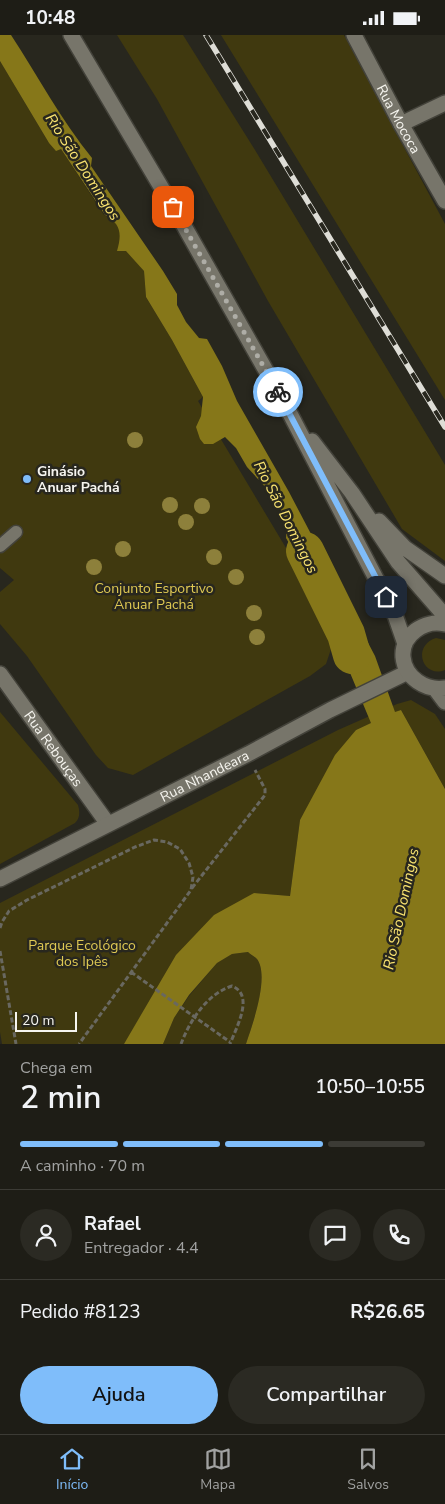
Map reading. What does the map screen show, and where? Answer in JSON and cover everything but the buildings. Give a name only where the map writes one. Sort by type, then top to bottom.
[{"type":"main road","points":[[71,35],[183,224],[286,406],[395,615],[405,644]]},
{"type":"main road","name":"Rua Mococa","points":[[354,35],[401,124],[445,201]]},
{"type":"main road","points":[[401,124],[445,103]]},
{"type":"main road","points":[[286,406],[352,493],[398,562],[445,616]]},
{"type":"main road","points":[[352,493],[405,548],[445,576]]},
{"type":"main road","points":[[445,624],[424,625],[413,633],[405,644],[403,657],[408,672],[419,683],[440,689],[445,702]]},
{"type":"main road","name":"Rua Nhandeara","points":[[0,879],[408,672]]},
{"type":"main road","name":"Rua Rebouças","points":[[0,674],[108,824]]},
{"type":"lane","points":[[0,546],[16,532]]},
{"type":"path","points":[[79,1044],[191,890],[265,795],[248,754]]},
{"type":"path","points":[[0,928],[9,911],[134,847],[154,840],[167,842],[180,849],[193,877],[191,890]]},
{"type":"path","points":[[0,951],[16,1044]]},
{"type":"path","points":[[131,972],[195,1017],[230,1043],[244,1003],[243,995],[239,988],[232,986],[216,993],[195,1017],[185,1033],[181,1044]]},
{"type":"green space","points":[[117,35],[183,35],[255,150],[445,465],[445,561],[402,529],[268,301],[157,99]]},
{"type":"green space","points":[[221,35],[344,35],[445,224],[445,400]]},
{"type":"green space","name":"Conjunto Esportivo Anuar Pachá","points":[[0,61],[49,143],[61,149],[104,215],[114,220],[120,231],[120,241],[144,271],[146,297],[203,397],[198,401],[307,583],[333,643],[326,664],[310,676],[133,775],[108,768],[96,755],[27,656],[0,624],[0,592],[14,580],[0,568]]},
{"type":"green space","points":[[436,638],[445,640],[445,670],[437,672],[426,666],[422,654],[428,642]]},
{"type":"green space","name":"Parque Ecológico dos Ipês","points":[[411,700],[435,714],[445,729],[445,789],[401,710],[356,730],[300,820],[290,896],[254,893],[124,1044],[2,1044],[0,1032],[0,903],[338,730],[397,704]]},
{"type":"green space","points":[[0,712],[78,805],[79,812],[75,823],[0,864]]},
{"type":"green space","points":[[248,952],[257,959],[261,967],[262,977],[259,1001],[246,1044],[163,1044],[174,1018],[189,996],[217,963],[232,954]]},
{"type":"water","points":[[0,35],[11,35],[60,113],[92,158],[91,166],[163,271],[177,294],[177,305],[186,322],[199,338],[207,339],[222,366],[237,401],[289,492],[375,656],[395,712],[401,710],[445,789],[445,1044],[246,1044],[259,1001],[262,977],[261,967],[257,959],[248,952],[232,954],[217,963],[189,995],[174,1018],[163,1044],[124,1044],[176,955],[214,915],[254,893],[290,896],[300,820],[335,755],[356,730],[371,723],[348,668],[348,655],[336,621],[334,605],[321,585],[296,555],[286,538],[287,526],[280,508],[269,491],[247,467],[236,448],[225,437],[213,444],[204,444],[200,439],[196,427],[201,416],[203,397],[146,297],[144,271],[126,251],[117,251],[120,235],[117,226],[105,215],[61,149],[56,151],[49,143],[0,61]]},
{"type":"waterway","name":"Rio São Domingos","points":[[305,551],[346,634],[352,655]]},
{"type":"railway","points":[[206,35],[445,427]]},
{"type":"way so far","points":[[173,207],[278,392]]},
{"type":"place","name":"Ginásio Anuar Pachá","points":[[27,479]]},
{"type":"route","points":[[278,392],[386,597]]}]
